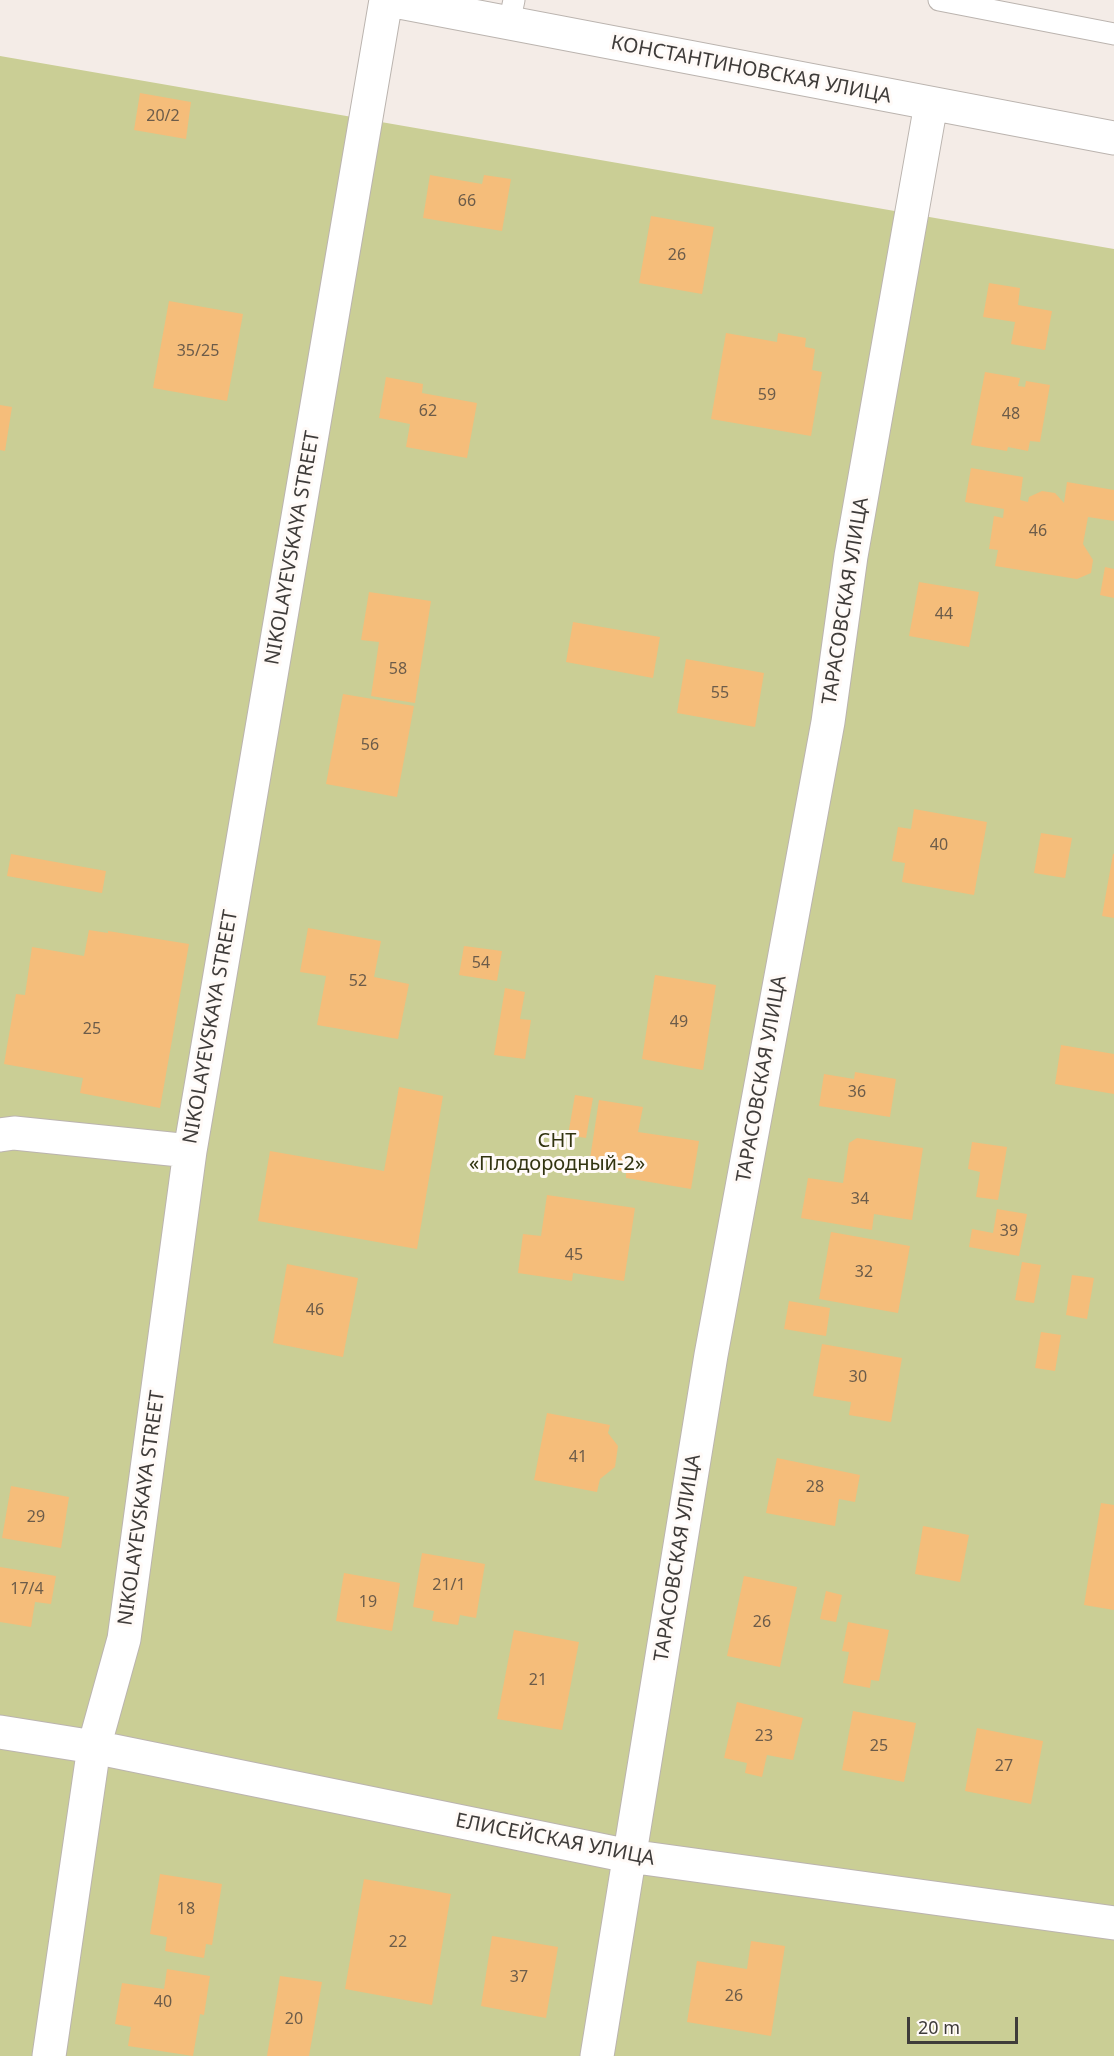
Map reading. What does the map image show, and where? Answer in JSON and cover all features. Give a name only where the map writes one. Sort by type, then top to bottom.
[{"type":"street","name":"КОНСТАНТИНОВСКАЯ УЛИЦА","points":[[387,0],[512,12],[932,104],[1114,138]]},
{"type":"street","name":"NIKOLAYEVSKAYA STREET","points":[[49,2056],[94,1747],[124,1639],[190,1151],[387,0]]},
{"type":"street","name":"ТАРАСОВСКАЯ УЛИЦА","points":[[597,2056],[711,1355],[828,722],[854,544],[932,104]]},
{"type":"street","points":[[0,1135],[14,1133],[190,1151]]},
{"type":"street","name":"ЕЛИСЕЙСКАЯ УЛИЦА","points":[[0,1732],[94,1747],[629,1856],[1114,1923]]},
{"type":"lane","points":[[939,0],[1114,34]]},
{"type":"green space","name":"СНТ «Плодородный-2»","points":[[0,56],[1114,249],[1114,2056],[0,2056]]},
{"type":"building","points":[[140,93],[191,102],[186,139],[134,130]]},
{"type":"building","points":[[430,175],[482,184],[484,175],[511,179],[502,231],[423,218]]},
{"type":"building","points":[[651,216],[714,227],[702,294],[639,283]]},
{"type":"building","points":[[989,283],[1020,288],[1018,305],[1052,311],[1045,350],[1011,344],[1015,322],[983,317]]},
{"type":"building","points":[[169,301],[243,314],[227,401],[153,388]]},
{"type":"building","points":[[726,333],[777,342],[778,333],[806,338],[805,347],[815,349],[812,370],[822,372],[811,436],[711,419]]},
{"type":"building","points":[[985,372],[1020,378],[1018,386],[1025,387],[1026,381],[1050,385],[1040,442],[1030,441],[1028,451],[1008,447],[1007,451],[971,445]]},
{"type":"building","points":[[386,377],[423,384],[422,393],[477,403],[467,458],[406,447],[410,424],[379,418]]},
{"type":"building","points":[[0,405],[12,407],[5,451],[0,450]]},
{"type":"building","points":[[971,468],[1023,477],[1020,500],[1028,502],[1029,497],[1042,491],[1055,493],[1064,503],[1067,482],[1114,490],[1114,521],[1088,517],[1083,544],[1093,560],[1091,573],[1077,579],[995,566],[998,550],[989,549],[994,516],[1003,518],[1004,509],[965,502]]},
{"type":"building","points":[[1105,567],[1114,569],[1114,598],[1100,595]]},
{"type":"building","points":[[919,582],[979,592],[969,647],[909,636]]},
{"type":"building","points":[[369,592],[431,601],[415,703],[371,696],[379,642],[361,640]]},
{"type":"building","points":[[573,622],[660,637],[653,678],[566,662]]},
{"type":"building","points":[[686,659],[764,673],[755,727],[677,713]]},
{"type":"building","points":[[343,694],[414,706],[397,797],[326,784]]},
{"type":"building","points":[[914,809],[987,822],[974,895],[902,882],[905,863],[892,861],[898,827],[911,829]]},
{"type":"building","points":[[1041,833],[1072,838],[1065,878],[1034,873]]},
{"type":"building","points":[[11,854],[106,871],[102,893],[7,876]]},
{"type":"building","points":[[1114,854],[1114,918],[1102,916]]},
{"type":"building","points":[[308,928],[381,941],[374,977],[409,984],[398,1039],[317,1025],[326,976],[300,972]]},
{"type":"building","points":[[89,930],[189,944],[160,1108],[80,1093],[83,1078],[4,1064],[16,994],[25,995],[32,947],[84,956]]},
{"type":"building","points":[[464,946],[502,951],[497,981],[459,975]]},
{"type":"building","points":[[655,975],[716,985],[703,1070],[642,1059]]},
{"type":"building","points":[[505,988],[525,992],[520,1019],[531,1020],[525,1059],[494,1055]]},
{"type":"building","points":[[1061,1045],[1114,1054],[1114,1094],[1055,1084]]},
{"type":"building","points":[[855,1072],[896,1079],[890,1117],[819,1106],[824,1074],[854,1079]]},
{"type":"building","points":[[399,1087],[443,1096],[417,1249],[258,1221],[270,1151],[384,1171]]},
{"type":"building","points":[[575,1095],[593,1098],[586,1138],[568,1135]]},
{"type":"building","points":[[599,1100],[643,1107],[638,1132],[699,1141],[691,1189],[626,1178],[626,1172],[589,1165]]},
{"type":"building","points":[[857,1138],[923,1148],[912,1220],[874,1214],[872,1230],[801,1218],[808,1178],[843,1183],[849,1143]]},
{"type":"building","points":[[972,1142],[1007,1147],[998,1200],[976,1197],[980,1172],[968,1169]]},
{"type":"building","points":[[547,1195],[635,1208],[624,1281],[573,1273],[572,1281],[518,1273],[523,1234],[541,1236]]},
{"type":"building","points":[[997,1209],[1027,1214],[1019,1256],[969,1247],[972,1229],[993,1233]]},
{"type":"building","points":[[831,1232],[910,1246],[898,1313],[819,1299]]},
{"type":"building","points":[[1022,1262],[1041,1265],[1034,1303],[1015,1300]]},
{"type":"building","points":[[287,1264],[358,1278],[343,1357],[273,1343]]},
{"type":"building","points":[[1072,1275],[1094,1278],[1087,1319],[1066,1315]]},
{"type":"building","points":[[789,1301],[830,1308],[826,1336],[784,1329]]},
{"type":"building","points":[[1041,1332],[1061,1335],[1055,1371],[1035,1368]]},
{"type":"building","points":[[822,1344],[902,1358],[891,1422],[849,1415],[851,1402],[813,1396]]},
{"type":"building","points":[[547,1413],[610,1425],[608,1433],[618,1446],[615,1467],[600,1479],[597,1492],[534,1480]]},
{"type":"building","points":[[777,1458],[860,1475],[855,1502],[839,1499],[835,1526],[766,1513]]},
{"type":"building","points":[[11,1486],[69,1497],[61,1548],[2,1538]]},
{"type":"building","points":[[1101,1503],[1114,1505],[1114,1610],[1084,1605]]},
{"type":"building","points":[[923,1526],[969,1535],[960,1582],[915,1574]]},
{"type":"building","points":[[422,1553],[485,1564],[476,1618],[460,1615],[458,1625],[432,1621],[434,1611],[413,1607]]},
{"type":"building","points":[[0,1567],[56,1576],[51,1604],[35,1602],[31,1627],[0,1622]]},
{"type":"building","points":[[344,1573],[400,1583],[392,1631],[336,1621]]},
{"type":"building","points":[[744,1576],[797,1587],[780,1667],[727,1656]]},
{"type":"building","points":[[826,1591],[842,1595],[836,1622],[820,1619]]},
{"type":"building","points":[[848,1622],[889,1630],[879,1681],[871,1680],[870,1688],[843,1683],[849,1652],[842,1651]]},
{"type":"building","points":[[514,1630],[579,1642],[562,1730],[497,1719]]},
{"type":"building","points":[[737,1702],[803,1718],[793,1760],[767,1755],[762,1777],[745,1773],[747,1763],[724,1758]]},
{"type":"building","points":[[853,1711],[916,1723],[904,1782],[842,1770]]},
{"type":"building","points":[[977,1728],[1043,1741],[1031,1804],[965,1791]]},
{"type":"building","points":[[160,1874],[222,1884],[212,1945],[206,1944],[204,1958],[165,1951],[167,1937],[150,1934]]},
{"type":"building","points":[[364,1879],[451,1894],[432,2005],[345,1989]]},
{"type":"building","points":[[492,1936],[558,1947],[546,2018],[481,2006]]},
{"type":"building","points":[[751,1941],[785,1946],[771,2036],[687,2022],[697,1961],[747,1969]]},
{"type":"building","points":[[167,1969],[210,1976],[204,2015],[200,2014],[193,2056],[128,2046],[131,2027],[115,2024],[122,1983],[164,1989]]},
{"type":"building","points":[[280,1976],[322,1982],[309,2056],[267,2056]]}]
